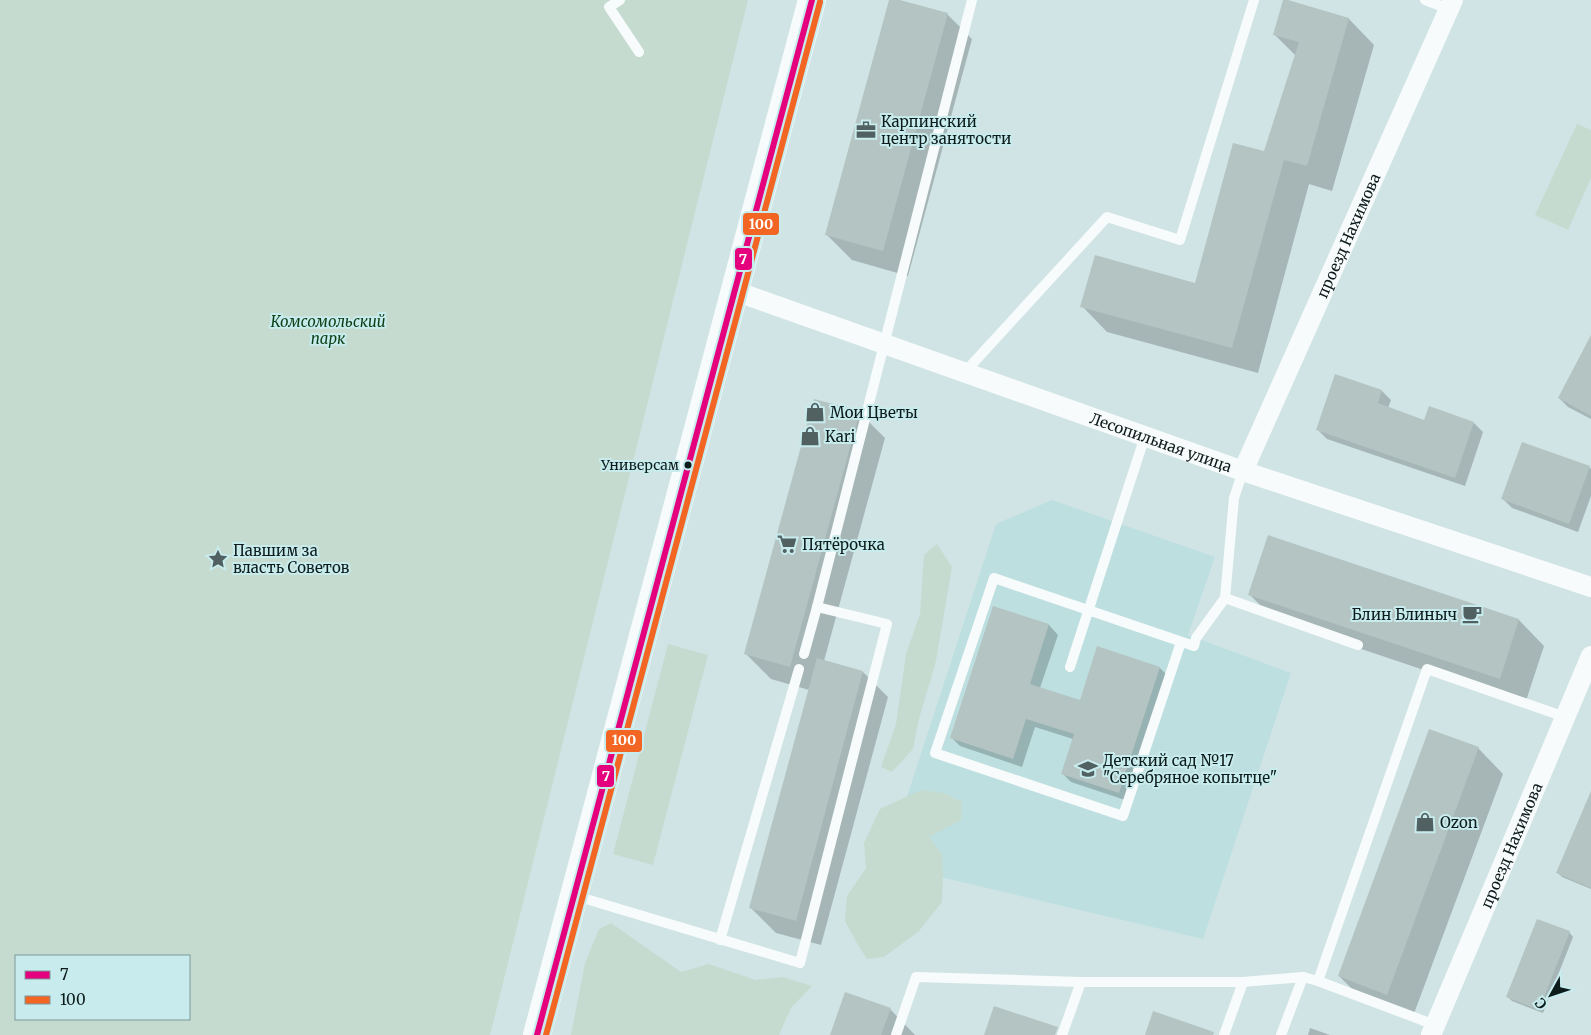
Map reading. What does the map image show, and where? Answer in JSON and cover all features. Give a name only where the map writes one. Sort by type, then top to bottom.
[{"type":"main road","points":[[537,1035],[812,0]]},
{"type":"street","name":"проезд Нахимова","points":[[1243,471],[1451,4]]},
{"type":"street","name":"Лесопильная улица","points":[[735,291],[1243,471],[1591,588]]},
{"type":"street","name":"проезд Нахимова","points":[[1433,1030],[1591,656]]},
{"type":"lane","points":[[620,0],[609,7],[639,52]]},
{"type":"lane","points":[[804,654],[972,0]]},
{"type":"lane","points":[[964,373],[1107,217],[1180,240],[1254,0]]},
{"type":"lane","points":[[1424,0],[1451,4]]},
{"type":"lane","points":[[1070,667],[1145,436]]},
{"type":"lane","points":[[1181,642],[1123,816],[935,753],[994,578],[1194,646],[1196,638],[1224,598],[1234,498],[1243,471]]},
{"type":"lane","points":[[1224,598],[1358,645]]},
{"type":"lane","points":[[574,896],[800,963],[886,624],[817,607]]},
{"type":"lane","points":[[1318,981],[1427,669],[1565,718]]},
{"type":"lane","points":[[720,940],[799,670]]},
{"type":"lane","points":[[896,1035],[916,977],[1081,982],[1243,982],[1302,977],[1318,981],[1433,1030]]},
{"type":"lane","points":[[1281,1035],[1302,977]]},
{"type":"lane","points":[[1062,1035],[1081,982]]},
{"type":"lane","points":[[1224,1035],[1243,982]]},
{"type":"shaded area","name":"Детский сад №17 \"Серебряное копытце\"","points":[[1052,500],[1215,557],[1188,635],[1291,673],[1203,939],[885,864],[996,524]]},
{"type":"green space","name":"Комсомольский парк","points":[[0,0],[748,0],[490,1035],[0,1035]]},
{"type":"green space","points":[[1577,124],[1591,130],[1591,178],[1568,230],[1535,215]]},
{"type":"green space","points":[[937,544],[952,567],[936,661],[919,719],[913,749],[892,772],[881,767],[896,724],[906,654],[920,614],[924,555]]},
{"type":"green space","points":[[668,644],[708,655],[653,865],[613,854]]},
{"type":"green space","points":[[921,790],[944,793],[962,802],[961,820],[929,837],[942,854],[942,902],[918,932],[884,957],[867,959],[845,921],[847,896],[866,868],[864,843],[880,809]]},
{"type":"green space","points":[[611,923],[681,972],[709,964],[756,980],[783,977],[812,986],[791,1008],[779,1035],[571,1035],[585,963],[599,929]]},
{"type":"building","points":[[889,0],[900,0],[948,13],[883,251],[825,235]]},
{"type":"building","points":[[1283,0],[1349,18],[1307,166],[1284,160],[1232,348],[1080,307],[1095,255],[1195,283],[1233,143],[1264,151],[1299,42],[1273,35]]},
{"type":"building","points":[[1591,335],[1591,416],[1558,398]]},
{"type":"building","points":[[1335,374],[1382,390],[1378,403],[1424,420],[1429,406],[1474,422],[1455,478],[1316,430]]},
{"type":"building","points":[[814,399],[860,411],[790,667],[744,654]]},
{"type":"building","points":[[1522,442],[1590,466],[1569,524],[1501,499]]},
{"type":"building","points":[[1268,535],[1519,619],[1500,679],[1248,595]]},
{"type":"building","points":[[993,606],[1049,624],[1030,684],[1080,700],[1097,646],[1160,667],[1119,793],[1061,774],[1074,734],[1026,719],[1013,759],[950,738]]},
{"type":"building","points":[[817,658],[863,671],[796,921],[749,908]]},
{"type":"building","points":[[1429,729],[1479,747],[1387,995],[1338,976]]},
{"type":"building","points":[[1591,791],[1591,888],[1556,873]]},
{"type":"building","points":[[1537,919],[1570,931],[1539,1010],[1506,997]]},
{"type":"building","points":[[845,992],[891,1008],[881,1035],[830,1035]]},
{"type":"building","points":[[994,1006],[1058,1027],[1055,1035],[984,1035]]},
{"type":"building","points":[[1153,1011],[1214,1032],[1213,1035],[1145,1035]]},
{"type":"transit line","name":"7","points":[[537,1035],[812,0]]},
{"type":"transit line","name":"100","points":[[546,1035],[820,2]]},
{"type":"place","name":"Карпинский центр занятости","points":[[866,130]]},
{"type":"place","name":"Мои Цветы","points":[[815,412]]},
{"type":"place","name":"Kari","points":[[810,436]]},
{"type":"place","name":"Универсам","points":[[688,465]]},
{"type":"place","name":"Пятёрочка","points":[[787,544]]},
{"type":"place","name":"Павшим за власть Советов","points":[[218,559]]},
{"type":"place","name":"Блин Блиныч","points":[[1472,614]]},
{"type":"place","name":"Детский сад №17 \"Серебряное копытце\"","points":[[1088,769]]},
{"type":"place","name":"Ozon","points":[[1425,822]]}]
